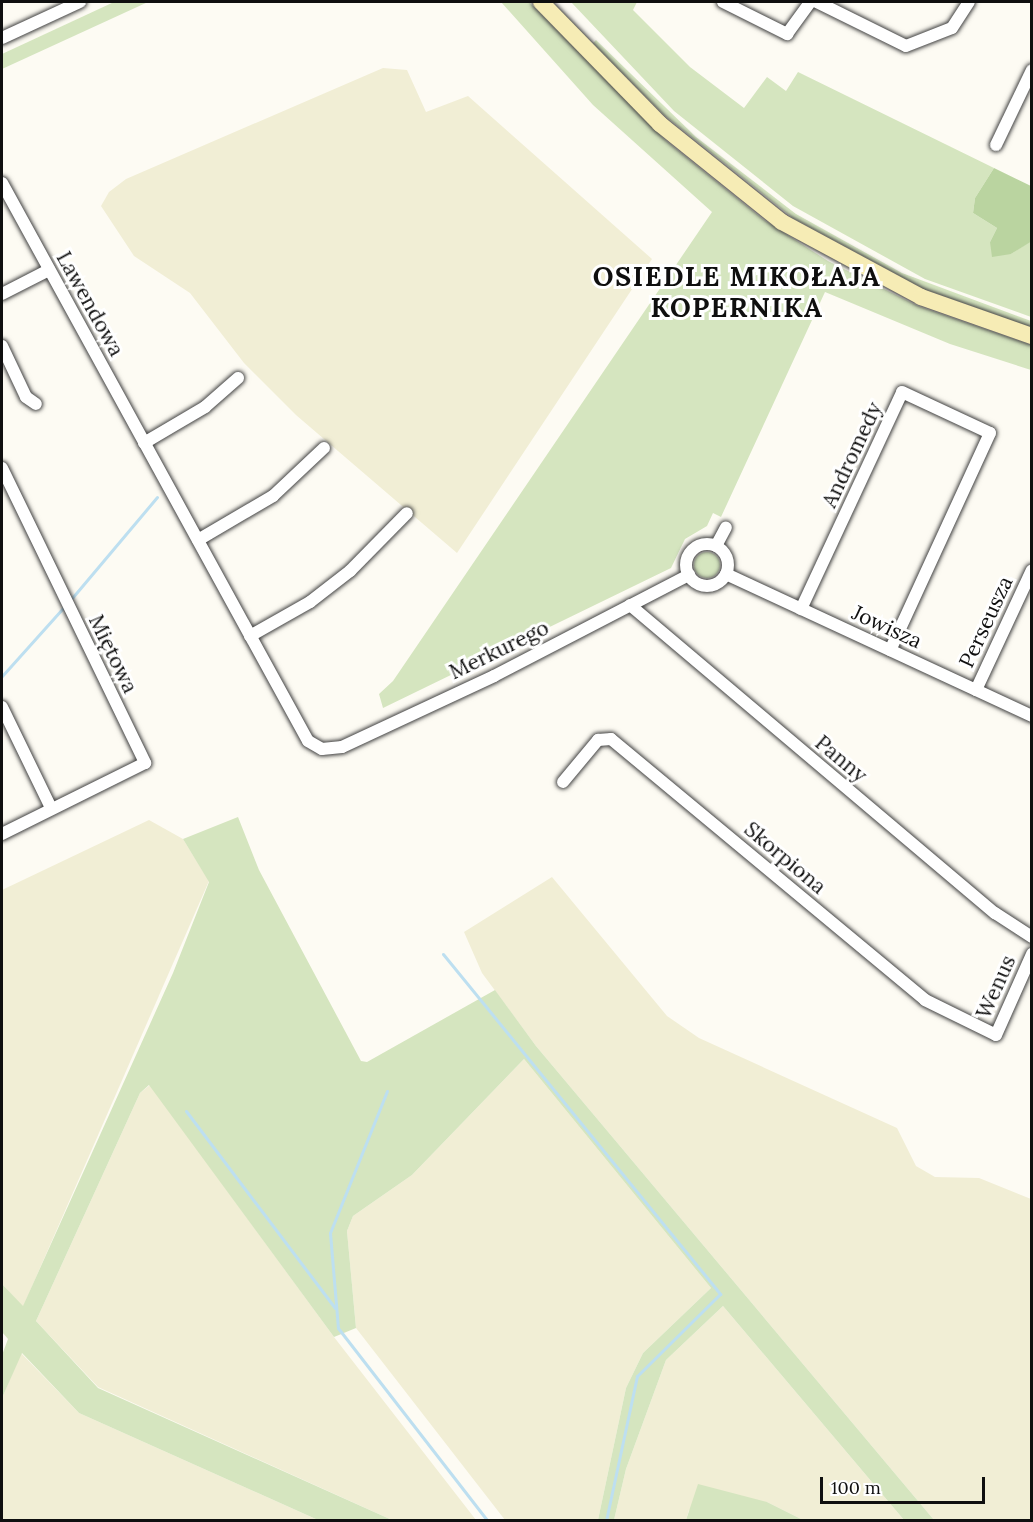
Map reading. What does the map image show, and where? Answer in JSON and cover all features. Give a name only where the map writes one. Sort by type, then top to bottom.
[{"type":"main road","points":[[541,2],[660,124],[767,211],[895,285],[966,316],[1032,336]]},
{"type":"street","points":[[2,38],[80,2]]},
{"type":"street","points":[[723,2],[787,34],[810,2]]},
{"type":"street","points":[[817,2],[906,46],[952,28],[969,2]]},
{"type":"street","points":[[996,145],[1032,70]]},
{"type":"street","name":"Lawendowa","points":[[2,183],[308,741],[322,749]]},
{"type":"street","points":[[2,294],[49,270]]},
{"type":"street","points":[[2,346],[26,397],[36,404]]},
{"type":"street","points":[[144,443],[205,407],[238,378]]},
{"type":"street","name":"Andromedy","points":[[801,609],[903,392],[990,433],[890,650]]},
{"type":"street","points":[[198,540],[273,495],[324,448]]},
{"type":"street","name":"Miętowa","points":[[2,468],[145,763],[51,808]]},
{"type":"street","points":[[250,636],[310,602],[350,571],[406,513]]},
{"type":"street","points":[[716,546],[726,527]]},
{"type":"street","points":[[703,545],[716,546],[725,555],[726,574],[708,586],[689,575],[686,563],[692,551],[703,545]]},
{"type":"street","name":"Perseusza","points":[[976,690],[1032,570]]},
{"type":"street","name":"Jowisza","points":[[726,574],[1032,716]]},
{"type":"street","name":"Merkurego","points":[[322,749],[336,750],[494,676],[689,575]]},
{"type":"street","name":"Panny","points":[[630,605],[995,913],[1032,936]]},
{"type":"street","points":[[2,707],[51,808],[2,834]]},
{"type":"street","name":"Skorpiona","points":[[563,782],[598,740],[611,739],[925,1000],[996,1035]]},
{"type":"street","name":"Wenus","points":[[996,1035],[1032,954]]},
{"type":"shaded area","points":[[383,68],[407,70],[426,112],[468,96],[652,259],[457,553],[296,415],[244,363],[190,293],[134,256],[101,206],[109,192],[126,179]]},
{"type":"shaded area","points":[[149,820],[183,839],[209,881],[23,1307],[2,1284],[2,890]]},
{"type":"shaded area","points":[[552,877],[667,1016],[699,1038],[897,1128],[916,1166],[935,1177],[979,1178],[1031,1199],[1031,1520],[934,1520],[536,1046],[482,973],[464,932]]},
{"type":"shaded area","points":[[524,1059],[711,1288],[643,1353],[626,1388],[598,1520],[505,1520],[356,1328],[347,1231],[353,1216],[412,1175]]},
{"type":"shaded area","points":[[150,1085],[334,1337],[476,1520],[392,1520],[98,1387],[36,1321],[140,1093]]},
{"type":"shaded area","points":[[723,1306],[904,1520],[803,1520],[767,1502],[689,1510],[686,1520],[614,1520],[626,1469],[666,1360]]},
{"type":"shaded area","points":[[21,1353],[79,1413],[318,1520],[2,1520],[2,1398]]},
{"type":"green space","points":[[114,2],[148,2],[2,69],[2,54]]},
{"type":"green space","points":[[501,2],[529,2],[665,140],[764,220],[828,261],[918,306],[1031,345],[1031,370],[950,344],[825,292],[721,517],[713,513],[707,526],[685,539],[671,568],[383,708],[379,694],[393,681],[712,212],[593,105]]},
{"type":"green space","points":[[571,2],[637,2],[633,10],[690,67],[744,108],[767,77],[786,91],[798,72],[994,168],[975,198],[973,213],[997,228],[990,242],[1011,254],[1031,241],[1031,317],[925,279],[793,206],[674,111]]},
{"type":"green space","points":[[596,40],[696,137],[796,214],[902,273],[1031,321],[1031,327],[924,289],[793,218],[664,115],[593,43]]},
{"type":"green space","points":[[994,168],[1031,186],[1032,241],[1011,254],[992,257],[990,242],[997,228],[973,213],[975,198]]},
{"type":"green space","points":[[707,552],[716,556],[720,565],[716,574],[707,578],[698,574],[694,565],[698,556]]},
{"type":"green space","points":[[238,817],[259,870],[361,1061],[367,1062],[495,990],[536,1046],[934,1520],[904,1520],[723,1306],[666,1360],[626,1469],[614,1520],[598,1520],[626,1388],[643,1353],[711,1288],[524,1059],[412,1175],[353,1216],[347,1231],[356,1328],[334,1337],[149,1085],[140,1093],[36,1321],[98,1388],[392,1520],[318,1520],[79,1413],[22,1353],[2,1398],[2,1355],[8,1339],[2,1332],[2,1284],[23,1306],[173,973],[209,882],[183,839]]},
{"type":"green space","points":[[698,1484],[767,1502],[803,1520],[686,1520]]},
{"type":"waterway","points":[[72,598],[157,497]]},
{"type":"waterway","points":[[2,676],[64,607]]},
{"type":"waterway","points":[[443,954],[720,1294],[637,1376],[606,1520]]},
{"type":"waterway","points":[[387,1091],[330,1233],[338,1328],[487,1520]]},
{"type":"waterway","points":[[186,1111],[335,1308]]},
{"type":"district","name":"OSIEDLE MIKOŁAJA KOPERNIKA","points":[[737,292]]}]
